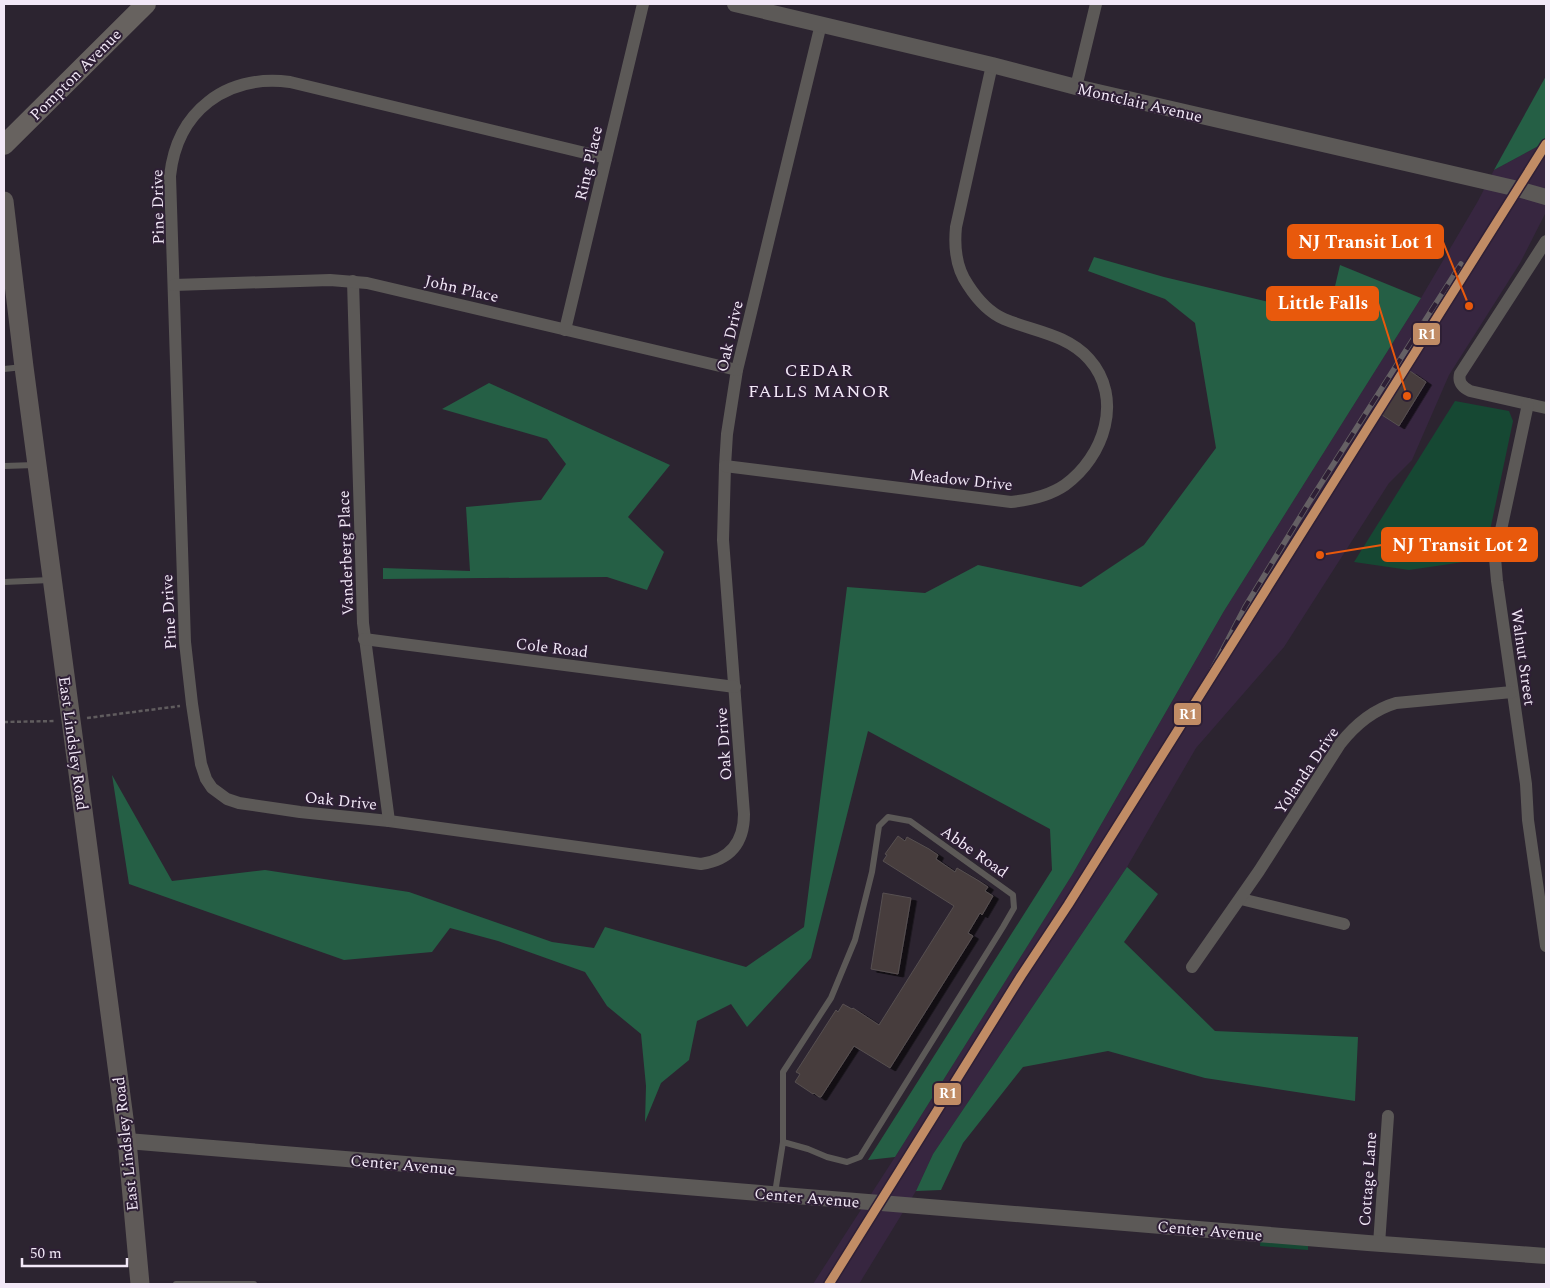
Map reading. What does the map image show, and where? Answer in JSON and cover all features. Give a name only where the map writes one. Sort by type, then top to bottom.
[{"type":"main road","name":"Pompton Avenue","points":[[4,145],[142,6]]},
{"type":"main road","name":"East Lindsley Road","points":[[4,201],[24,367],[127,1141],[140,1284]]},
{"type":"street","name":"Ring Place","points":[[565,330],[643,4]]},
{"type":"street","name":"Montclair Avenue","points":[[735,4],[886,39],[1076,87],[1546,197]]},
{"type":"street","points":[[1076,87],[1096,4]]},
{"type":"street","name":"Oak Drive","points":[[192,704],[202,769],[209,784],[222,796],[239,803],[701,864],[719,860],[727,855],[739,841],[744,824],[723,540],[724,466],[731,402],[820,24]]},
{"type":"street","name":"Meadow Drive","points":[[724,466],[1011,502],[1039,498],[1052,492],[1075,477],[1094,454],[1102,435],[1107,413],[1105,390],[1096,368],[1083,352],[1066,341],[1003,318],[981,303],[965,281],[957,260],[956,227],[992,65]]},
{"type":"street","name":"Pine Drive","points":[[192,704],[183,612],[170,176],[174,153],[182,132],[195,114],[214,98],[238,86],[263,80],[290,82],[606,158]]},
{"type":"street","points":[[1546,241],[1460,374],[1459,379],[1461,384],[1470,391],[1546,408]]},
{"type":"street","name":"John Place","points":[[174,284],[353,281],[737,370]]},
{"type":"street","name":"Vanderberg Place","points":[[353,281],[364,639],[389,822]]},
{"type":"street","name":"Walnut Street","points":[[1528,404],[1495,558],[1546,946]]},
{"type":"street","name":"Cole Road","points":[[364,639],[734,687]]},
{"type":"street","name":"Yolanda Drive","points":[[1192,967],[1241,899],[1340,744],[1362,720],[1386,706],[1396,703],[1512,692]]},
{"type":"street","points":[[1241,899],[1344,924]]},
{"type":"street","name":"Cottage Lane","points":[[1379,1244],[1388,1116]]},
{"type":"street","name":"Center Avenue","points":[[127,1141],[1379,1244],[1546,1256]]},
{"type":"lane","points":[[4,369],[24,367]]},
{"type":"lane","points":[[4,466],[37,465]]},
{"type":"lane","points":[[4,582],[52,579]]},
{"type":"lane","name":"Abbe Road","points":[[775,1194],[783,1142],[783,1072],[831,998],[855,940],[872,872],[879,826],[888,817],[910,821],[1013,895],[1014,908],[860,1157],[847,1162],[827,1157],[808,1148],[783,1142]]},
{"type":"lane","points":[[176,1284],[254,1284]]},
{"type":"path","points":[[4,722],[71,720],[192,704]]},
{"type":"shaded area","points":[[1546,142],[1546,212],[1520,263],[1449,375],[1412,460],[1389,483],[1284,647],[1196,748],[1127,867],[933,1154],[916,1191],[859,1284],[813,1284],[1072,875],[1224,611],[1421,298],[1494,170]]},
{"type":"green space","points":[[1546,76],[1546,142],[1494,170]]},
{"type":"green space","points":[[1094,257],[1164,277],[1328,316],[1340,265],[1421,298],[1224,611],[1072,875],[895,1157],[868,1160],[1052,870],[1050,829],[868,731],[811,958],[747,1027],[731,1004],[697,1021],[689,1060],[661,1083],[645,1122],[646,1086],[641,1034],[607,1006],[585,972],[498,941],[450,928],[432,952],[344,960],[129,884],[112,775],[172,881],[265,870],[409,892],[552,942],[594,948],[605,927],[746,967],[804,927],[847,587],[925,593],[978,565],[1081,587],[1144,545],[1216,448],[1195,323],[1165,299],[1088,271]]},
{"type":"green space","points":[[489,383],[670,465],[628,517],[664,552],[647,590],[607,577],[383,579],[383,568],[470,571],[466,507],[541,500],[566,464],[547,439],[442,409]]},
{"type":"green space","points":[[1455,401],[1509,411],[1513,421],[1484,559],[1409,570],[1354,562]]},
{"type":"green space","points":[[1127,867],[1158,894],[1124,942],[1215,1031],[1358,1037],[1355,1101],[1205,1078],[1108,1051],[1023,1067],[963,1143],[941,1190],[916,1191],[933,1154]]},
{"type":"green space","points":[[1261,1234],[1308,1238],[1308,1250],[1260,1246]]},
{"type":"building","points":[[1410,371],[1426,382],[1399,426],[1382,415]]},
{"type":"building","points":[[898,836],[905,841],[907,837],[929,849],[938,855],[936,859],[955,872],[957,868],[988,887],[985,891],[993,896],[982,915],[980,913],[968,933],[973,936],[890,1068],[854,1046],[821,1097],[819,1097],[795,1082],[800,1074],[796,1072],[836,1010],[838,1012],[843,1004],[853,1008],[879,1025],[954,906],[883,861],[887,855],[885,854]]},
{"type":"building","points":[[883,893],[911,898],[898,974],[871,969]]},
{"type":"railway","points":[[1192,708],[1245,607],[1308,504],[1461,264]]},
{"type":"transit line","name":"R1","points":[[829,1284],[1546,144]]},
{"type":"place","name":"NJ Transit Lot 1","points":[[1469,306]]},
{"type":"place","name":"Little Falls","points":[[1407,396]]},
{"type":"place","name":"NJ Transit Lot 2","points":[[1320,555]]},
{"type":"district","name":"CEDAR FALLS MANOR","points":[[819,380]]}]
